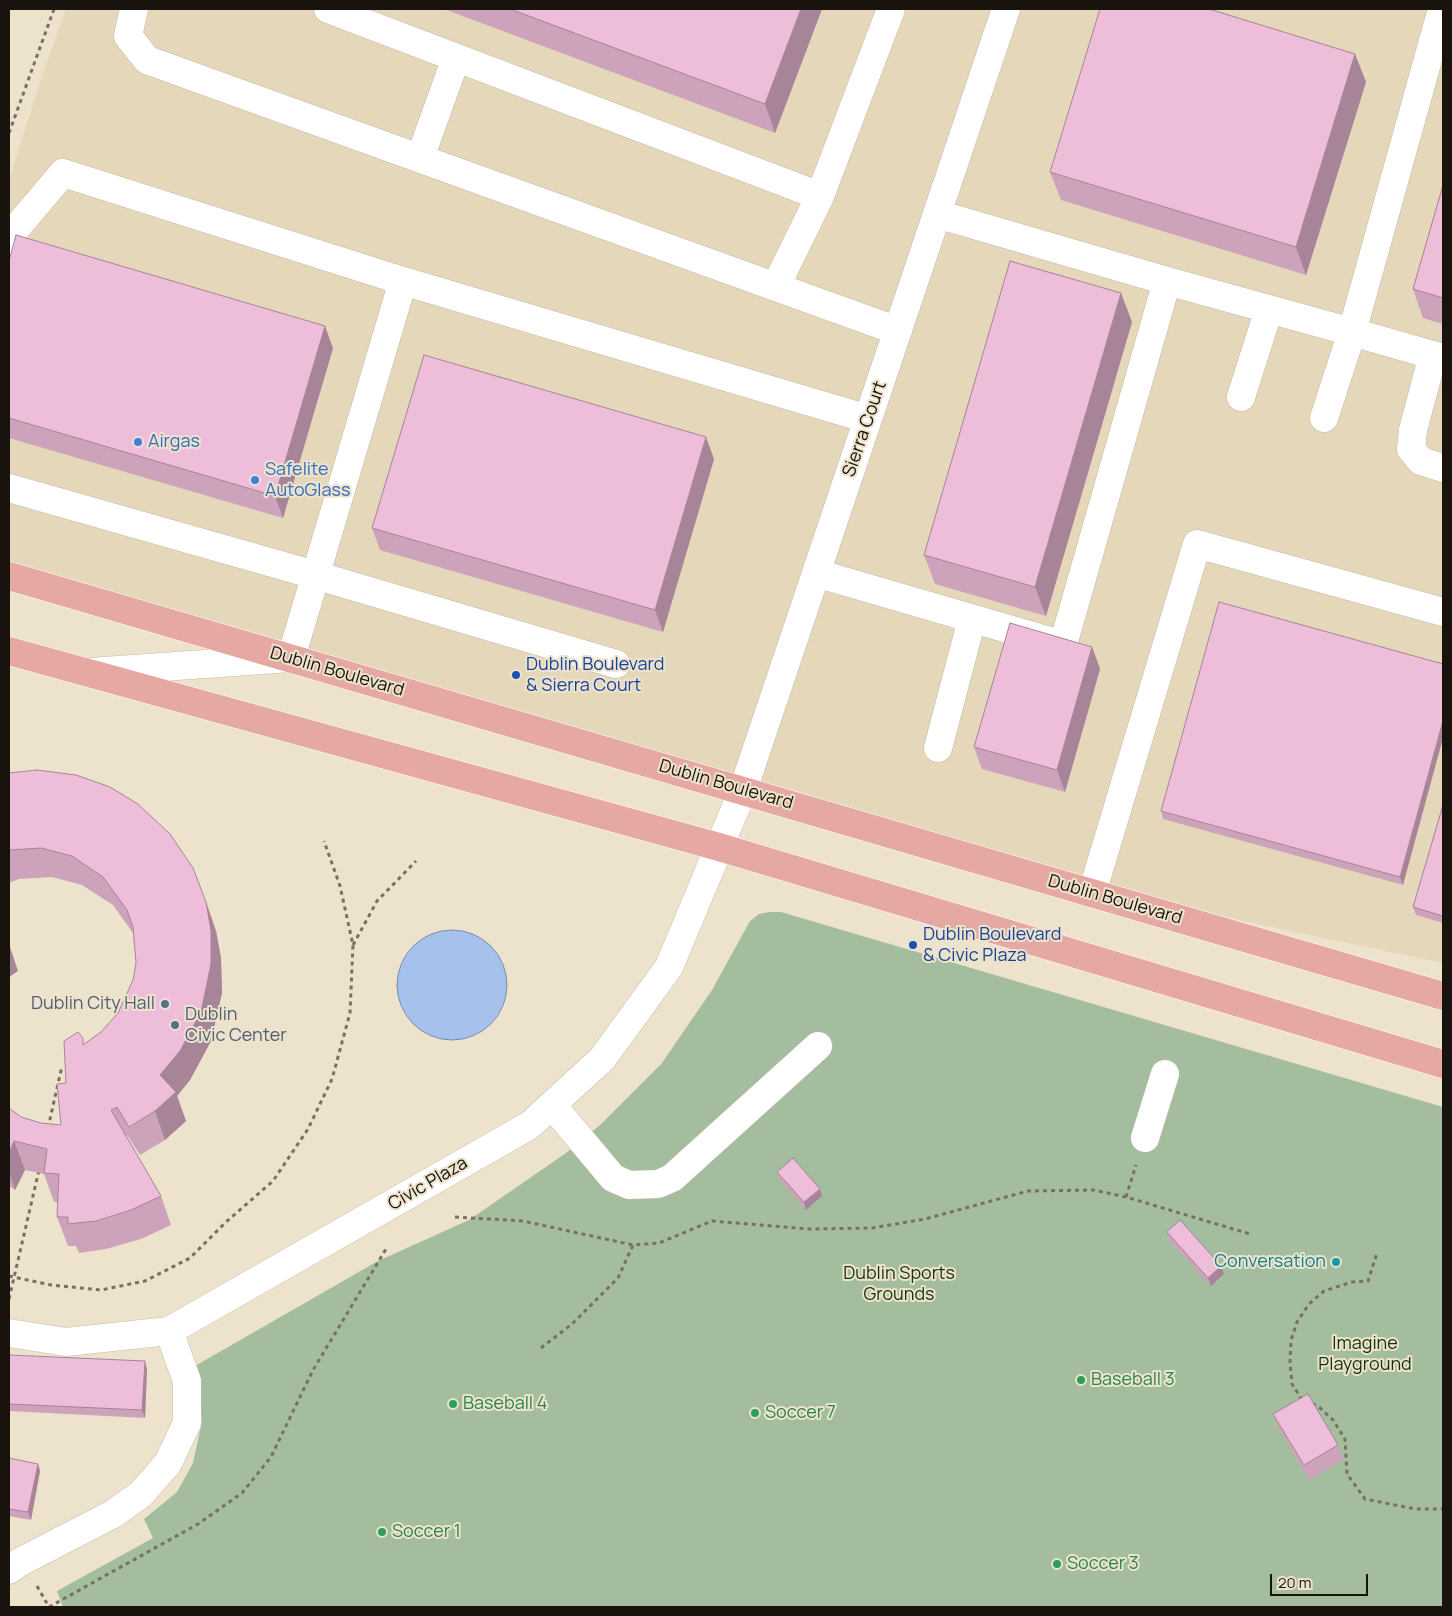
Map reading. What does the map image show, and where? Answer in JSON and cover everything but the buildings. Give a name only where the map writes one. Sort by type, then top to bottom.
[{"type":"main road","name":"Dublin Boulevard","points":[[11,578],[743,790],[1443,996]]},
{"type":"main road","points":[[9,651],[719,847],[1443,1064]]},
{"type":"street","points":[[134,9],[128,36],[147,60],[898,330]]},
{"type":"street","points":[[328,9],[820,196]]},
{"type":"street","points":[[776,286],[820,196],[890,9]]},
{"type":"street","name":"Sierra Court","points":[[719,847],[743,790],[1006,9]]},
{"type":"street","points":[[1324,418],[1352,332],[1442,9]]},
{"type":"street","points":[[420,158],[456,58]]},
{"type":"street","points":[[9,241],[13,232],[64,173],[403,281],[868,419]]},
{"type":"street","points":[[937,214],[1438,357],[1413,430],[1411,449],[1421,461],[1443,468]]},
{"type":"street","points":[[86,672],[290,658],[403,281]]},
{"type":"street","points":[[816,573],[1063,645],[1167,281]]},
{"type":"street","points":[[1241,397],[1269,309]]},
{"type":"street","points":[[9,488],[315,575],[616,664]]},
{"type":"street","points":[[1092,893],[1197,544],[1443,612]]},
{"type":"street","points":[[938,748],[972,619]]},
{"type":"street","name":"Civic Plaza","points":[[9,1333],[66,1342],[169,1331],[530,1125],[602,1059],[669,967],[719,847]]},
{"type":"street","points":[[552,1105],[613,1178],[629,1185],[658,1184],[672,1178],[818,1046]]},
{"type":"street","points":[[1145,1138],[1165,1074]]},
{"type":"street","points":[[9,1570],[20,1562],[112,1514],[141,1494],[168,1463],[187,1422],[187,1381],[169,1331]]},
{"type":"path","points":[[9,132],[54,9]]},
{"type":"path","points":[[9,1276],[51,1285],[101,1290],[145,1281],[190,1258],[226,1222],[273,1181],[308,1129],[332,1080],[350,1014],[353,945],[340,886],[324,841]]},
{"type":"path","points":[[353,945],[377,901],[416,861]]},
{"type":"path","points":[[47,1134],[62,1066]]},
{"type":"path","points":[[9,1299],[40,1162]]},
{"type":"path","points":[[455,1218],[523,1221],[633,1245],[659,1243],[712,1221],[809,1229],[872,1228],[925,1219],[1028,1192],[1060,1189],[1094,1190],[1126,1197],[1250,1234]]},
{"type":"path","points":[[541,1348],[572,1324],[618,1278],[633,1245]]},
{"type":"path","points":[[50,1607],[198,1524],[242,1493],[271,1457],[313,1370],[386,1249]]},
{"type":"path","points":[[1377,1253],[1368,1281],[1352,1282],[1324,1291],[1309,1304],[1301,1316],[1291,1340],[1292,1384],[1303,1401],[1318,1406],[1333,1420],[1345,1439],[1347,1474],[1365,1499],[1415,1509],[1443,1509]]},
{"type":"shaded area","points":[[66,9],[1443,9],[1443,963],[1043,879],[9,576],[9,180],[42,76]]},
{"type":"green space","name":"Dublin Sports Grounds","points":[[781,912],[1443,1107],[1443,1607],[63,1607],[57,1591],[153,1538],[144,1519],[177,1492],[193,1463],[202,1421],[195,1366],[378,1261],[469,1220],[566,1153],[600,1125],[662,1063],[712,990],[750,921],[759,914]]},
{"type":"water","points":[[452,930],[473,934],[491,946],[503,964],[507,985],[503,1006],[491,1024],[473,1036],[452,1040],[431,1036],[413,1024],[401,1006],[397,985],[401,964],[413,946],[431,934]]},
{"type":"place","name":"Airgas","points":[[138,442]]},
{"type":"place","name":"Safelite AutoGlass","points":[[255,480]]},
{"type":"place","name":"Dublin Boulevard & Sierra Court","points":[[516,675]]},
{"type":"place","name":"Dublin Boulevard & Civic Plaza","points":[[913,945]]},
{"type":"place","name":"Dublin City Hall","points":[[165,1004]]},
{"type":"place","name":"Dublin Civic Center","points":[[175,1025]]},
{"type":"place","name":"Conversation","points":[[1336,1262]]},
{"type":"place","name":"Baseball 3","points":[[1081,1380]]},
{"type":"place","name":"Baseball 4","points":[[453,1404]]},
{"type":"place","name":"Soccer 7","points":[[755,1413]]},
{"type":"place","name":"Soccer 1","points":[[382,1532]]},
{"type":"place","name":"Soccer 3","points":[[1057,1564]]},
{"type":"park label","name":"Imagine Playground","points":[[1365,1354]]}]
